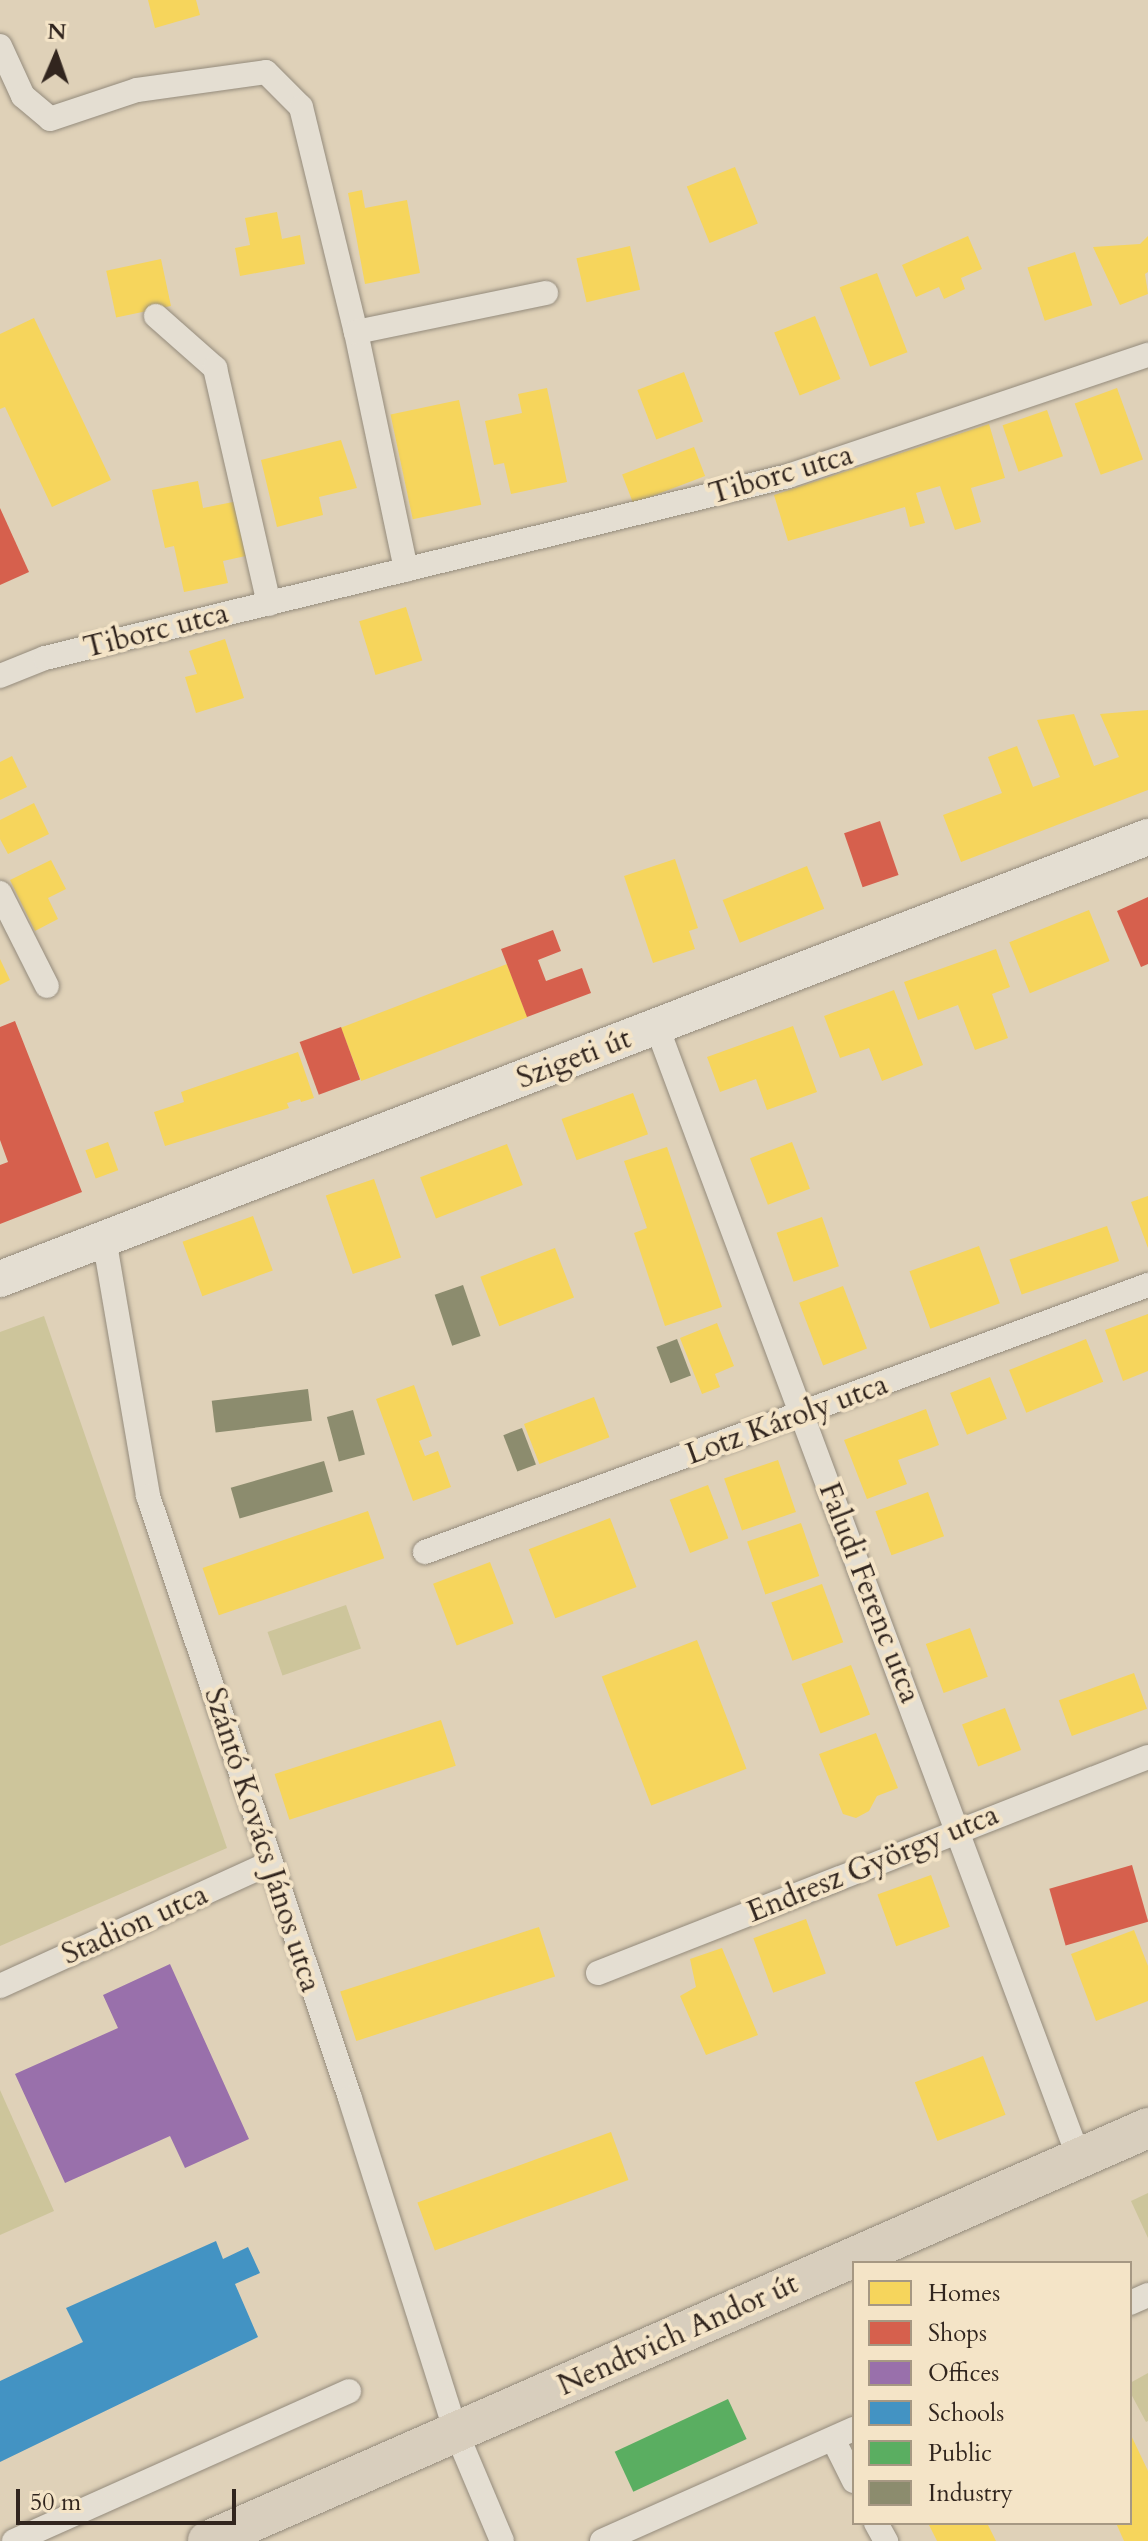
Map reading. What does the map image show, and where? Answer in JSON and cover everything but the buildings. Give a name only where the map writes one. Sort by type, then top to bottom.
[{"type":"main road","name":"Nendtvich Andor út","points":[[208,2541],[1148,2128]]},
{"type":"street","points":[[0,46],[23,96],[50,119],[137,90],[266,72],[301,107],[356,332],[406,570]]},
{"type":"street","points":[[356,332],[546,293]]},
{"type":"street","points":[[156,316],[215,368],[269,604]]},
{"type":"street","name":"Tiborc utca","points":[[0,676],[45,658],[788,476],[1148,355]]},
{"type":"street","name":"Szigeti út","points":[[0,1279],[1148,837]]},
{"type":"street","points":[[0,893],[47,986]]},
{"type":"street","name":"Faludi Ferenc utca","points":[[657,1027],[1079,2158]]},
{"type":"street","name":"Szántó Kovács János utca","points":[[104,1238],[148,1496],[350,2098],[456,2432],[502,2541]]},
{"type":"street","name":"Lotz Károly utca","points":[[425,1552],[1148,1285]]},
{"type":"street","name":"Endresz György utca","points":[[598,1973],[958,1829],[1148,1757]]},
{"type":"street","name":"Stadion utca","points":[[0,1986],[270,1863]]},
{"type":"street","points":[[14,2541],[349,2391]]},
{"type":"street","points":[[602,2541],[843,2434],[852,2472]]},
{"type":"shaded area","points":[[44,1316],[227,1848],[0,1946],[0,1332]]},
{"type":"shaded area","points":[[346,1605],[361,1648],[282,1676],[268,1632]]},
{"type":"shaded area","points":[[0,2090],[54,2211],[0,2235]]},
{"type":"shaded area","points":[[1148,2193],[1148,2238],[1131,2201]]},
{"type":"shaded area","points":[[1148,2373],[1146,2422],[1132,2396],[1132,2382]]}]
